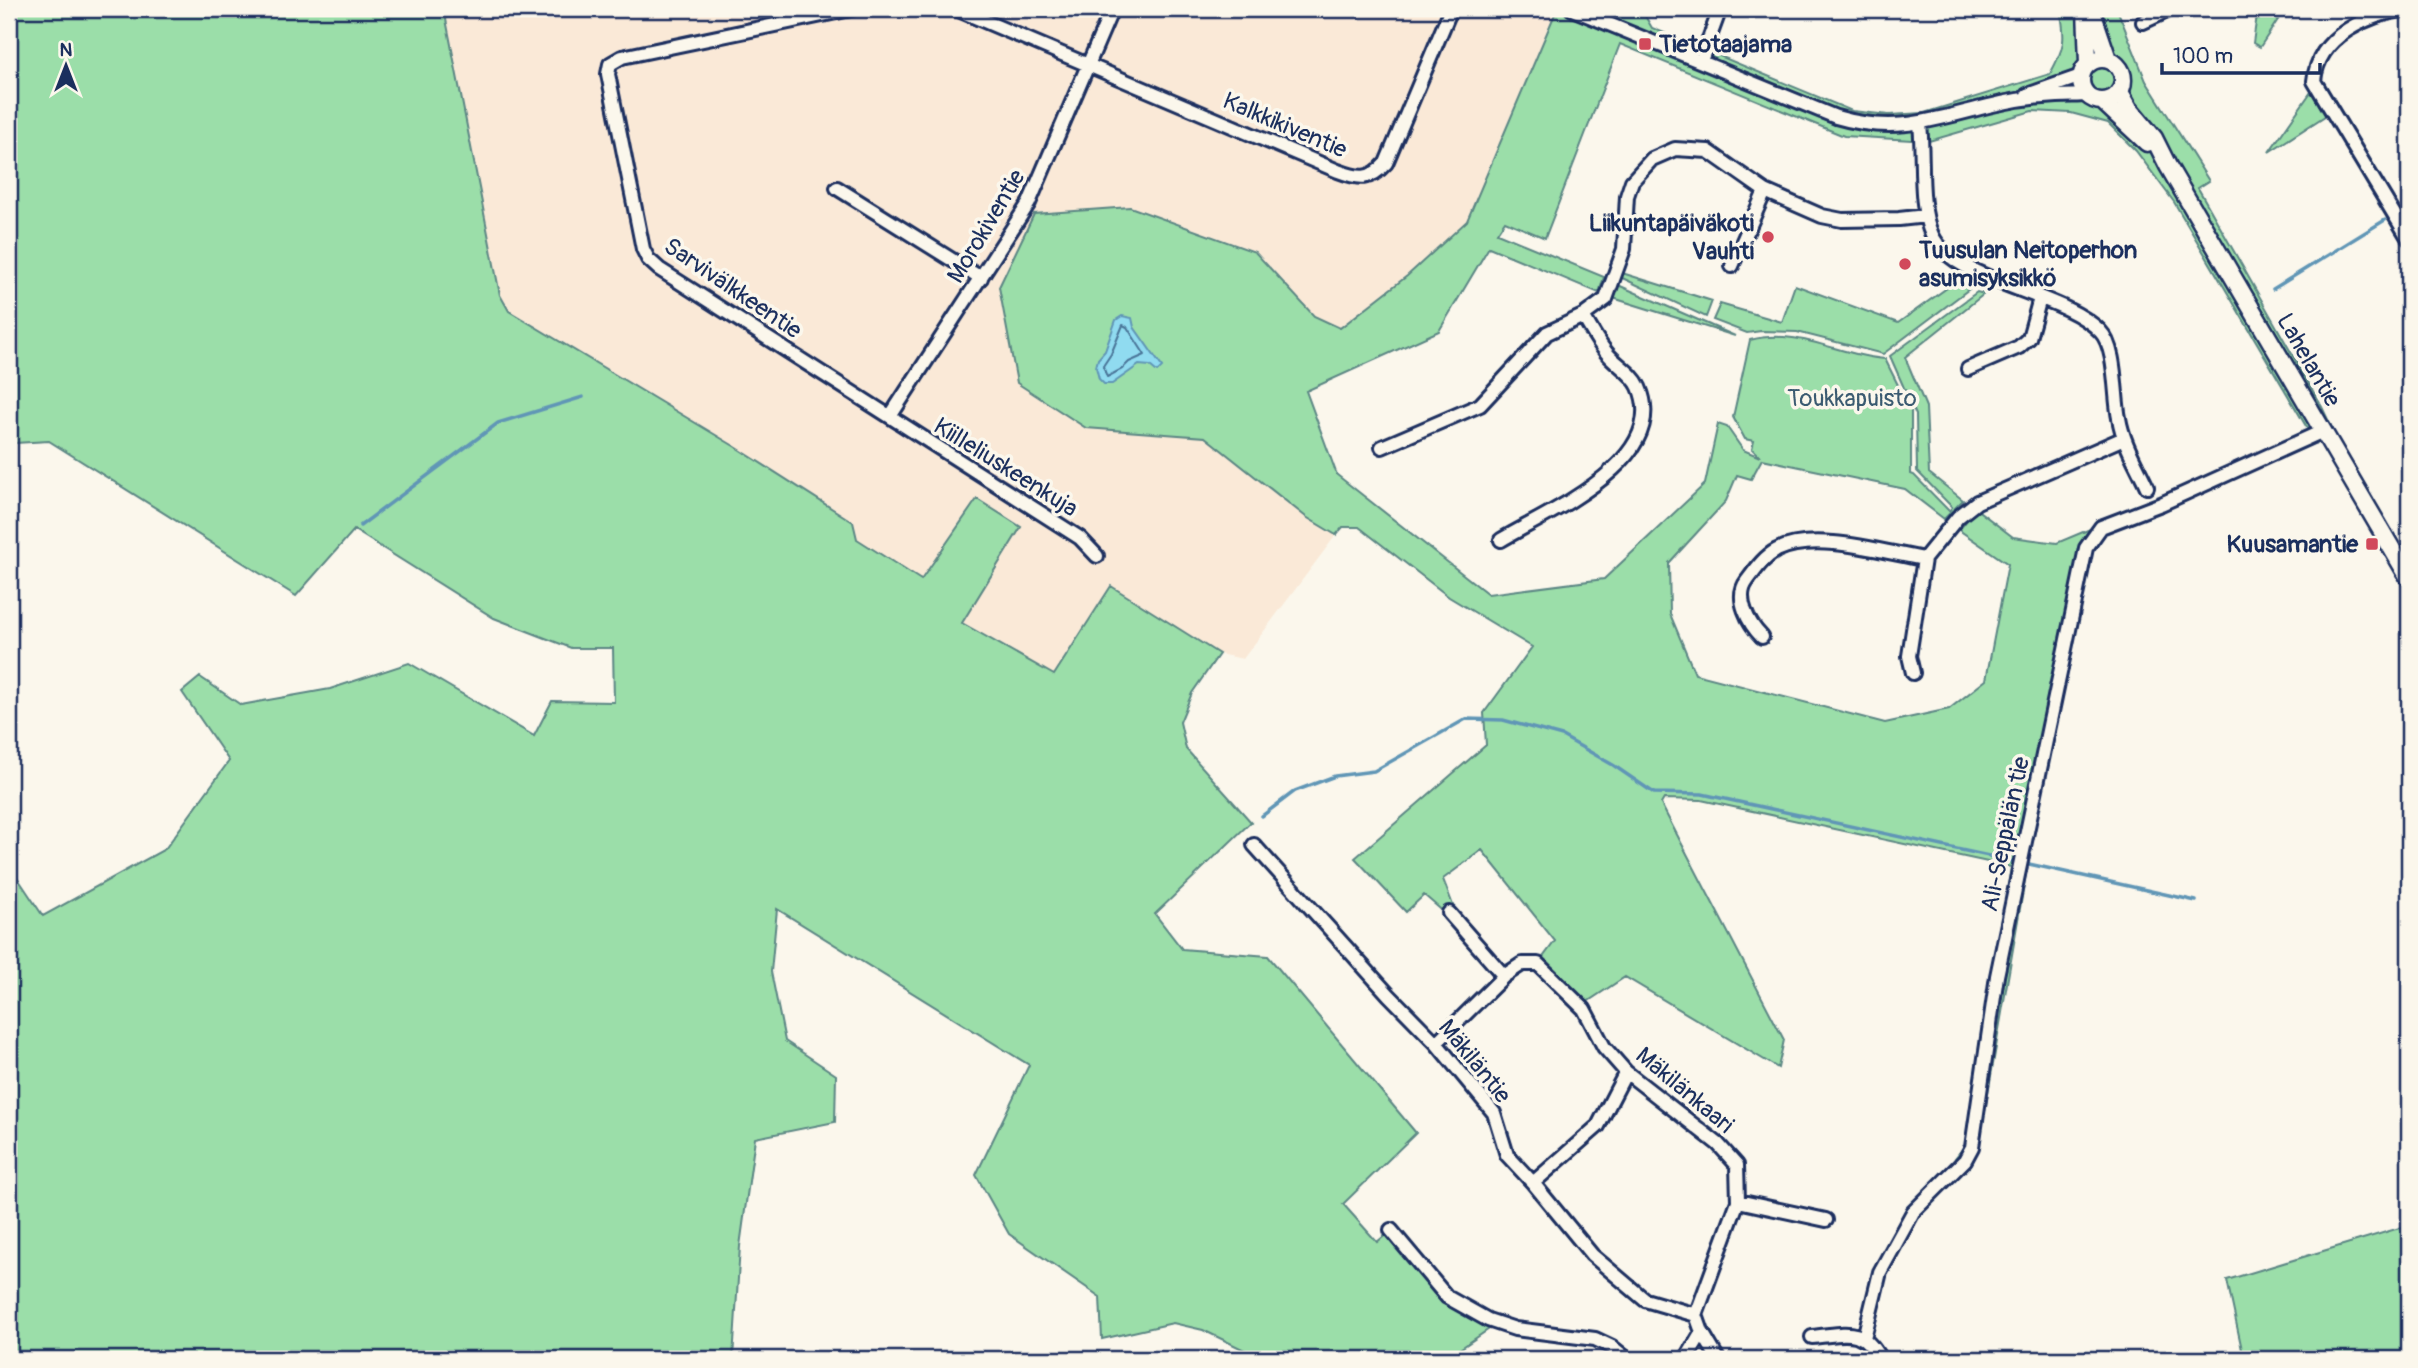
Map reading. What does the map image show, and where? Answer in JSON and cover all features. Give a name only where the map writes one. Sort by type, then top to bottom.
[{"type":"main road","points":[[2084,69],[2097,59],[2108,59],[2119,66],[2124,79],[2120,92],[2112,99],[2094,98],[2081,86],[2086,9]]},
{"type":"main road","points":[[2091,9],[2108,59]]},
{"type":"main road","name":"Lahelantie","points":[[2120,92],[2129,108],[2154,138],[2409,578]]},
{"type":"main road","name":"Lahelantie","points":[[2094,98],[2146,142],[2168,166]]},
{"type":"street","name":"Sarvivälkkeentie","points":[[851,9],[622,57],[610,64],[608,74],[643,249],[648,259],[659,269],[891,415]]},
{"type":"street","points":[[956,9],[1088,65]]},
{"type":"street","name":"Morokiventie","points":[[891,415],[1030,203],[1112,9]]},
{"type":"street","name":"Kalkkikiventie","points":[[1088,65],[1345,174],[1366,178],[1378,172],[1386,163],[1451,9]]},
{"type":"street","points":[[1572,9],[1859,124],[1920,124],[2017,100],[2084,69]]},
{"type":"street","points":[[1701,61],[1720,9]]},
{"type":"street","points":[[2143,22],[2171,9]]},
{"type":"street","points":[[2409,9],[2386,12],[2353,24],[2325,51],[2314,81],[2409,239]]},
{"type":"street","points":[[2017,100],[2094,98]]},
{"type":"street","points":[[1920,124],[1926,216],[1933,237],[1955,262],[2080,314],[2103,333],[2114,365],[2119,418],[2124,438],[2147,487]]},
{"type":"street","points":[[1382,447],[1480,405],[1547,333],[1583,316],[1606,299],[1624,249],[1627,196],[1632,181],[1651,159],[1675,149],[1708,151],[1765,191],[1822,216],[1842,220],[1926,216]]},
{"type":"street","points":[[837,188],[981,278]]},
{"type":"street","points":[[1732,266],[1765,191]]},
{"type":"street","points":[[1968,369],[2019,347],[2029,338],[2040,298]]},
{"type":"street","points":[[1501,540],[1597,483],[1622,462],[1642,432],[1645,404],[1638,383],[1606,353],[1583,316]]},
{"type":"street","name":"Kiilleliuskeenkuja","points":[[891,415],[910,431],[1080,538],[1097,556]]},
{"type":"street","name":"Ali-Seppälän tie","points":[[1864,1338],[1880,1272],[1913,1212],[1965,1160],[1972,1147],[1997,976],[2086,548],[2101,527],[2161,504],[2323,431]]},
{"type":"street","points":[[1913,673],[1909,656],[1924,559],[1958,517],[1977,502],[2124,438]]},
{"type":"street","points":[[1762,637],[1753,628],[1741,597],[1742,588],[1765,558],[1778,550],[1806,542],[1823,541],[1924,559]]},
{"type":"street","name":"Mäkiläntie","points":[[1254,845],[1436,1043],[1494,1113],[1507,1155],[1592,1255],[1645,1300],[1696,1315]]},
{"type":"street","points":[[1449,913],[1504,976]]},
{"type":"street","name":"Mäkilänkaari","points":[[1436,1043],[1504,976],[1522,964],[1538,964],[1584,1009],[1604,1047],[1626,1072],[1718,1144],[1737,1165],[1738,1201],[1696,1315]]},
{"type":"street","points":[[1533,1183],[1598,1126],[1626,1072]]},
{"type":"street","points":[[1738,1201],[1826,1220]]},
{"type":"street","points":[[1391,1230],[1447,1297],[1488,1320],[1515,1329],[1595,1339],[1612,1347],[1627,1359]]},
{"type":"street","points":[[1696,1315],[1702,1332],[1718,1359]]},
{"type":"street","points":[[1686,1359],[1702,1332]]},
{"type":"street","points":[[1812,1337],[1853,1333],[1872,1344],[1880,1359]]},
{"type":"shaded area","points":[[444,9],[1557,9],[1467,221],[1407,276],[1340,328],[1314,316],[1255,252],[1130,207],[1086,428],[1205,437],[1306,517],[1336,535],[1243,659],[1219,654],[1111,587],[1054,676],[962,623],[1021,526],[977,499],[921,580],[857,539],[853,522],[734,446],[509,311],[500,295]]},
{"type":"green space","points":[[9,9],[444,9],[500,295],[509,311],[734,446],[853,522],[857,539],[921,580],[977,499],[1021,527],[962,623],[1054,675],[1111,586],[1219,654],[1192,693],[1180,722],[1186,749],[1251,822],[1155,914],[1182,949],[1268,956],[1416,1133],[1343,1204],[1377,1242],[1388,1233],[1442,1298],[1492,1327],[1445,1359],[1263,1359],[1203,1330],[1173,1323],[1102,1339],[1100,1297],[1009,1234],[976,1175],[1029,1065],[777,909],[771,972],[785,1041],[836,1075],[835,1122],[755,1138],[740,1246],[733,1359],[9,1359],[9,865],[43,916],[165,849],[229,761],[182,692],[200,677],[241,705],[330,689],[409,663],[534,736],[552,701],[614,702],[613,648],[571,648],[494,618],[354,530],[296,596],[49,441],[15,443],[9,451]]},
{"type":"green space","name":"Toukkapuisto","points":[[1557,9],[1641,9],[1652,28],[1852,111],[1889,115],[1924,113],[2050,74],[2063,43],[2060,9],[2117,9],[2146,81],[2209,181],[2198,188],[2334,432],[2316,443],[2174,202],[2136,151],[2108,123],[2071,113],[2032,111],[1929,141],[1844,136],[1620,44],[1545,238],[1505,221],[1497,233],[1604,277],[1599,293],[1489,247],[1439,331],[1306,391],[1337,475],[1488,594],[1604,579],[1705,484],[1718,424],[1727,427],[1743,450],[1760,457],[1752,449],[1754,441],[1745,439],[1733,417],[1750,340],[1785,337],[1885,359],[1911,411],[1911,474],[1949,511],[1952,507],[1917,471],[1916,415],[1890,356],[1977,292],[1984,294],[1905,357],[1926,407],[1929,473],[1963,500],[1944,519],[1905,489],[1762,459],[1751,479],[1737,475],[1726,501],[1669,563],[1670,614],[1695,674],[1885,723],[1949,709],[1986,680],[2008,564],[1959,530],[1976,509],[2013,537],[2057,543],[2095,527],[2049,741],[1979,1145],[1971,1165],[1955,1158],[1968,1142],[2011,867],[1701,800],[1664,799],[1661,804],[1784,1040],[1778,1068],[1625,977],[1581,1006],[1538,964],[1555,941],[1482,850],[1443,879],[1454,908],[1446,914],[1424,895],[1406,912],[1355,858],[1486,745],[1484,713],[1532,647],[1449,597],[1359,527],[1343,527],[1336,535],[1306,517],[1205,437],[1086,428],[1017,383],[999,287],[1034,214],[1130,207],[1255,252],[1314,316],[1340,328],[1407,276],[1467,221]]},
{"type":"green space","points":[[2255,9],[2285,9],[2260,47],[2253,43],[2257,15]]},
{"type":"green space","points":[[2313,89],[2328,114],[2269,152]]},
{"type":"green space","points":[[1622,273],[1712,301],[1706,317],[1620,277]]},
{"type":"green space","points":[[1954,283],[1969,289],[1883,354],[1797,332],[1747,333],[1713,320],[1720,304],[1782,322],[1795,285],[1898,323]]},
{"type":"green space","points":[[1618,285],[1735,336],[1613,298]]},
{"type":"green space","points":[[2409,1225],[2409,1359],[2244,1359],[2227,1280]]},
{"type":"water","points":[[1122,316],[1132,318],[1134,327],[1162,367],[1157,372],[1150,366],[1139,365],[1112,384],[1104,384],[1099,379],[1096,367],[1098,359],[1105,351],[1116,320]]},
{"type":"waterway","points":[[2400,211],[2409,205]]},
{"type":"waterway","points":[[2273,289],[2385,220]]},
{"type":"waterway","points":[[360,526],[498,423],[583,397]]},
{"type":"waterway","points":[[1262,816],[1295,791],[1335,776],[1374,771],[1466,719],[1503,720],[1562,736],[1613,765],[1654,793],[1702,794],[2012,861]]},
{"type":"waterway","points":[[2029,864],[2196,901]]},
{"type":"place","name":"Tietotaajama","points":[[1645,44]]},
{"type":"place","name":"Liikuntapäiväkoti Vauhti","points":[[1768,237]]},
{"type":"place","name":"Tuusulan Neitoperhon asumisyksikkö","points":[[1905,264]]},
{"type":"place","name":"Kuusamantie","points":[[2372,544]]}]
